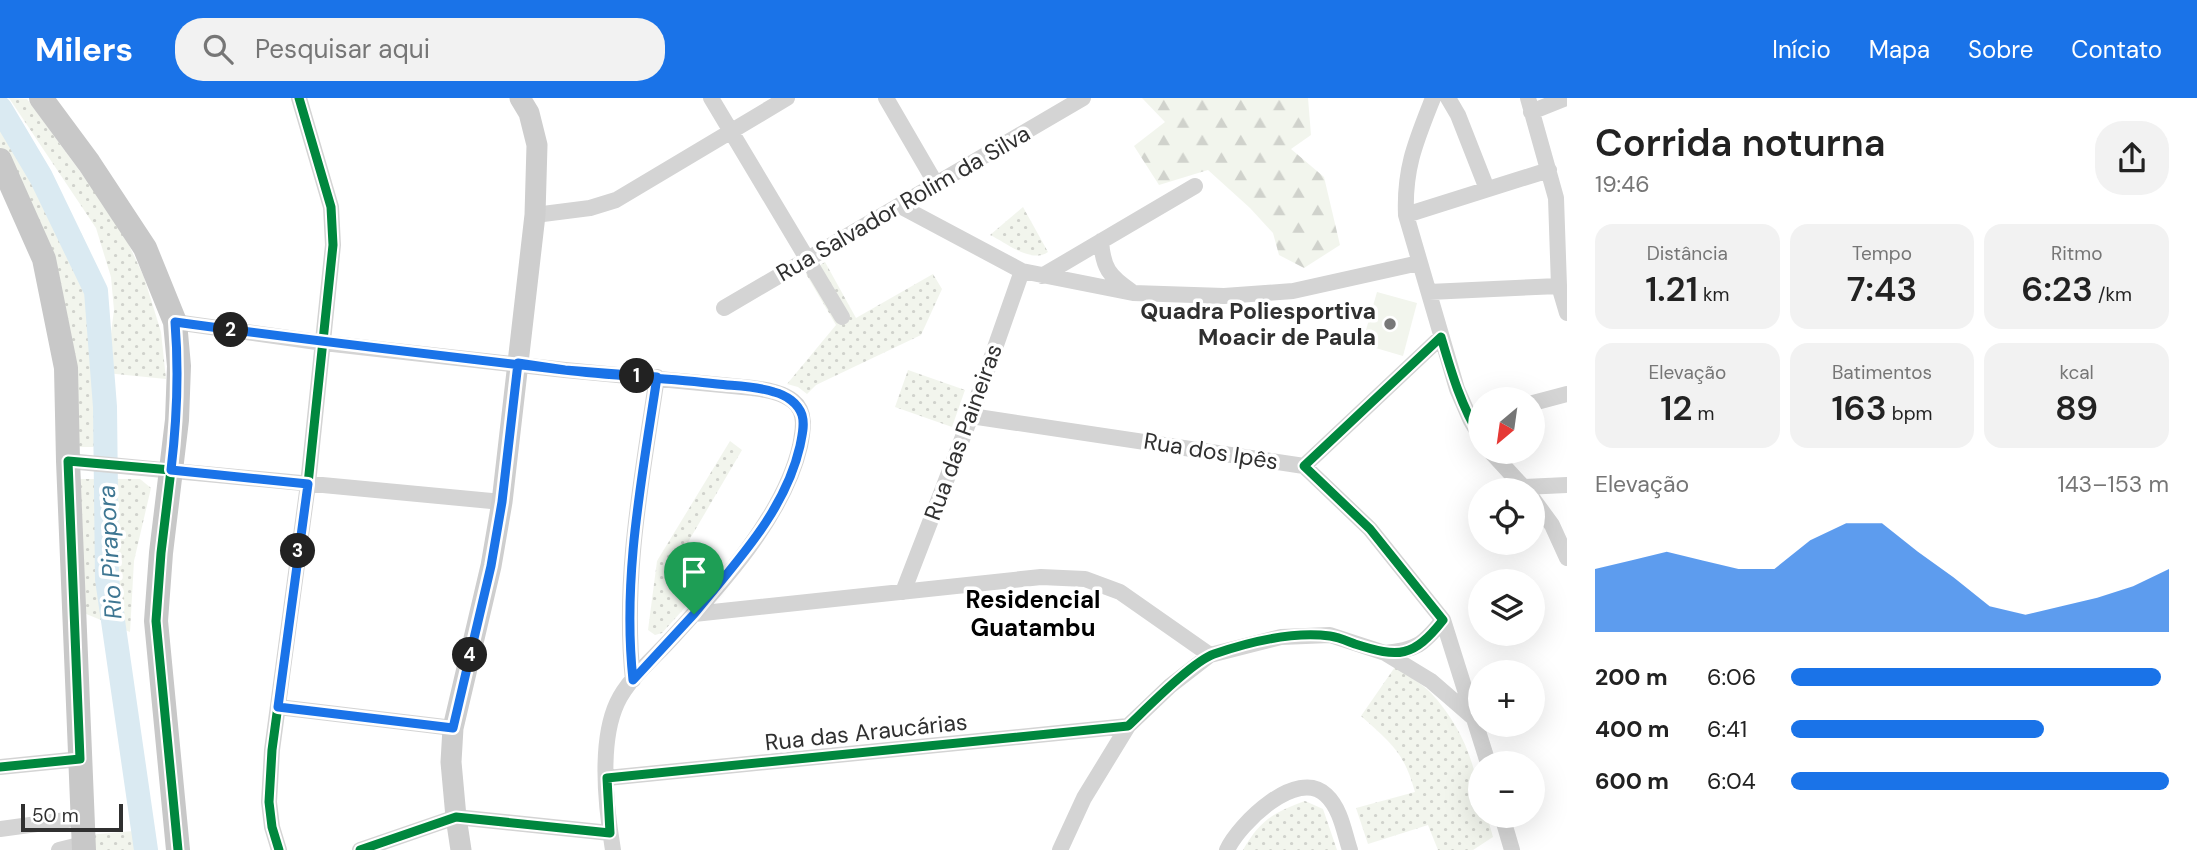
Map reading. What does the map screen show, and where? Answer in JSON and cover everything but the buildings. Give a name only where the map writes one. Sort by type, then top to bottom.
[{"type":"main road","points":[[41,98],[89,163],[145,248],[175,322],[179,366],[178,407],[156,621],[178,850]]},
{"type":"main road","points":[[0,160],[44,258],[66,368],[74,461],[82,818],[75,848]]},
{"type":"street","points":[[279,850],[272,827],[270,802],[272,750],[308,484],[333,245],[331,207],[299,98]]},
{"type":"street","points":[[461,850],[451,762],[453,728],[491,566],[502,502],[535,215],[537,145],[528,113],[520,98]]},
{"type":"street","points":[[711,98],[842,317]]},
{"type":"street","points":[[535,215],[590,208],[616,200],[787,98]]},
{"type":"street","points":[[886,98],[936,184]]},
{"type":"street","name":"Rua Salvador Rolim da Silva","points":[[724,308],[1083,98]]},
{"type":"street","points":[[1433,98],[1410,156],[1405,189],[1406,215],[1457,389],[1468,406]]},
{"type":"street","points":[[1448,98],[1458,115],[1487,189]]},
{"type":"street","points":[[1566,98],[1530,105],[1549,170],[1561,198],[1559,286],[1567,313]]},
{"type":"street","points":[[1406,215],[1549,170]]},
{"type":"street","points":[[1042,276],[1195,186]]},
{"type":"street","points":[[900,206],[1022,271],[1133,293],[1224,296],[1293,291],[1419,263]]},
{"type":"street","points":[[1101,241],[1102,258],[1108,272],[1133,293]]},
{"type":"street","name":"Rua das Paineiras","points":[[903,592],[971,416],[1022,271]]},
{"type":"street","points":[[1429,292],[1559,286]]},
{"type":"street","points":[[175,322],[324,343],[753,388],[775,392],[793,401],[802,413],[803,429],[796,463],[779,499],[752,542],[694,614],[618,700],[606,743],[613,850]]},
{"type":"street","points":[[1304,466],[1441,337]]},
{"type":"street","points":[[633,680],[629,602],[633,535],[657,377]]},
{"type":"street","points":[[1545,400],[1567,394]]},
{"type":"street","name":"Rua dos Ipês","points":[[971,416],[1304,466],[1370,529],[1443,620],[1468,696]]},
{"type":"street","points":[[74,461],[502,502]]},
{"type":"street","points":[[1503,464],[1515,478]]},
{"type":"street","points":[[1545,489],[1567,485]]},
{"type":"street","points":[[1545,515],[1567,558]]},
{"type":"street","points":[[694,614],[1041,577],[1085,579],[1120,592],[1210,654]]},
{"type":"street","points":[[1385,653],[1411,650],[1427,640],[1443,620]]},
{"type":"street","points":[[1060,850],[1084,798],[1128,726],[1170,686],[1210,654],[1281,637],[1330,635],[1385,653],[1432,681],[1468,713]]},
{"type":"street","points":[[278,707],[453,728]]},
{"type":"street","name":"Rua das Araucárias","points":[[607,778],[1128,726]]},
{"type":"street","points":[[0,767],[80,759]]},
{"type":"street","points":[[1227,850],[1258,813],[1286,791],[1307,787],[1325,793],[1338,811],[1350,850]]},
{"type":"street","points":[[360,850],[456,817],[610,833]]},
{"type":"street","points":[[0,829],[82,818]]},
{"type":"street","points":[[1506,828],[1512,850]]},
{"type":"green space","points":[[9,98],[27,99],[120,226],[144,277],[161,332],[166,379],[106,373],[114,310],[111,277],[96,228]]},
{"type":"green space","points":[[1142,98],[1308,98],[1311,135],[1291,149],[1324,177],[1340,245],[1304,268],[1279,255],[1273,233],[1208,170],[1159,185],[1134,146],[1165,122]]},
{"type":"green space","points":[[0,103],[17,123],[82,235],[102,281],[107,314],[98,388],[97,447],[76,447],[13,171],[0,147]]},
{"type":"green space","points":[[1023,207],[1048,252],[1034,256],[1027,254],[990,235]]},
{"type":"green space","points":[[825,262],[856,318],[933,274],[942,289],[921,335],[816,385],[807,394],[798,387],[787,384],[836,325],[806,274]]},
{"type":"green space","name":"Quadra Poliesportiva Moacir de Paula","points":[[1377,292],[1417,303],[1403,356],[1362,344]]},
{"type":"green space","points":[[908,370],[965,390],[952,427],[895,407]]},
{"type":"green space","points":[[730,441],[742,450],[684,549],[717,572],[662,633],[655,635],[648,630],[657,561]]},
{"type":"green space","points":[[74,479],[140,479],[151,488],[134,561],[130,632],[79,611]]},
{"type":"green space","points":[[1395,667],[1431,693],[1452,720],[1468,753],[1468,828],[1490,828],[1493,837],[1473,850],[1438,850],[1428,825],[1368,844],[1356,808],[1415,792],[1401,757],[1361,716]]},
{"type":"green space","points":[[1305,801],[1323,809],[1337,850],[1243,850],[1255,831],[1268,819]]},
{"type":"green space","points":[[134,831],[137,850],[89,850],[87,835]]},
{"type":"waterway","name":"Rio Pirapora","points":[[0,108],[41,177],[96,291],[105,407],[107,579],[146,850]]},
{"type":"cycle path","points":[[279,850],[272,827],[269,802],[272,750],[308,484],[333,245],[331,207],[299,98]]},
{"type":"cycle path","points":[[360,850],[456,817],[610,833],[607,778],[1128,726],[1170,686],[1205,658],[1271,639],[1301,635],[1330,636],[1383,652],[1404,652],[1423,642],[1443,620],[1370,529],[1304,466],[1441,337],[1468,414]]},
{"type":"cycle path","points":[[0,767],[80,759],[68,461],[171,470],[156,621],[178,850]]},
{"type":"place","name":"Quadra Poliesportiva Moacir de Paula","points":[[1390,324]]},
{"type":"district","name":"Residencial Guatambu","points":[[1033,614]]},
{"type":"route","points":[[694,614],[633,680],[629,602],[633,535],[657,377],[565,370],[518,363],[502,502],[491,566],[453,728],[278,707],[308,484],[171,470],[177,420],[179,366],[175,322],[324,343],[518,363],[565,370],[657,377],[753,388],[775,392],[793,401],[802,413],[803,429],[796,463],[773,512],[694,614]]}]
